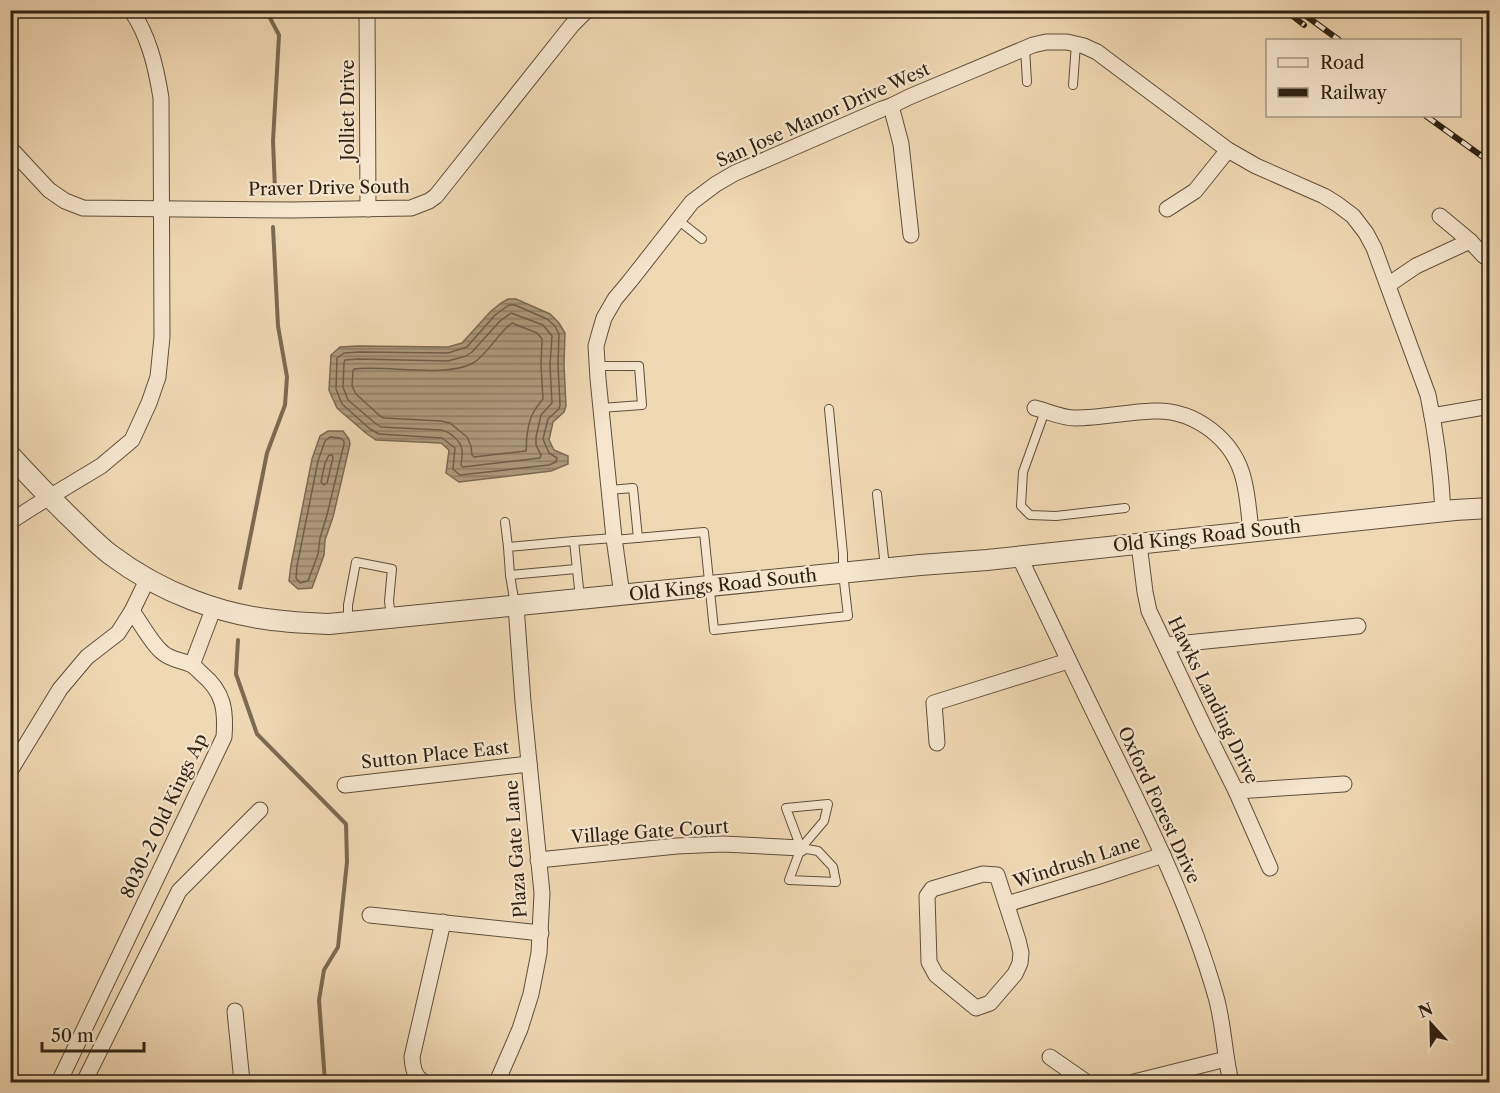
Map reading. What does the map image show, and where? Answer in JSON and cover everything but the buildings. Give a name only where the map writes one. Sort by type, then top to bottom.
[{"type":"street","points":[[10,522],[100,466],[132,440],[149,404],[158,377],[162,337],[161,98],[147,39],[131,10]]},
{"type":"street","name":"Jolliet Drive","points":[[367,10],[368,209]]},
{"type":"street","name":"Praver Drive South","points":[[10,148],[49,190],[65,201],[83,208],[411,208],[436,196],[582,12]]},
{"type":"street","name":"San Jose Manor Drive West","points":[[622,595],[614,539],[596,346],[604,318],[615,298],[692,202],[735,173],[1029,46],[1047,42],[1077,44]]},
{"type":"street","points":[[1077,44],[1097,52],[1228,150],[1256,166],[1324,195],[1353,216],[1374,248],[1428,395],[1442,487],[1443,511]]},
{"type":"street","points":[[891,106],[901,144],[911,235]]},
{"type":"street","points":[[1167,209],[1195,191],[1228,150]]},
{"type":"street","points":[[1440,216],[1484,256]]},
{"type":"street","points":[[1388,285],[1416,266],[1470,241]]},
{"type":"street","points":[[1432,416],[1490,406]]},
{"type":"street","points":[[1040,409],[1073,418],[1154,411],[1175,413],[1197,421],[1216,433],[1230,449],[1239,467],[1244,481],[1251,531]]},
{"type":"street","name":"Old Kings Road South","points":[[10,455],[49,497],[104,549],[148,578],[185,597],[235,613],[282,621],[329,624],[1490,508]]},
{"type":"street","name":"Hawks Landing Drive","points":[[1140,544],[1144,592],[1149,611],[1236,791],[1270,868]]},
{"type":"street","name":"Oxford Forest Drive","points":[[1019,556],[1163,855],[1201,952],[1216,998],[1231,1083]]},
{"type":"street","points":[[10,771],[60,689],[87,657],[118,633],[148,578]]},
{"type":"street","name":"Plaza Gate Lane","points":[[497,1083],[520,1029],[531,994],[541,933],[542,893],[516,606]]},
{"type":"street","points":[[192,665],[214,607]]},
{"type":"street","name":"8030-2 Old Kings Ap","points":[[58,1083],[224,737],[223,702],[216,688],[192,665],[169,657],[160,651],[132,611]]},
{"type":"street","points":[[1166,645],[1358,626]]},
{"type":"street","points":[[937,743],[934,703],[1068,661]]},
{"type":"street","name":"Sutton Place East","points":[[345,784],[530,764]]},
{"type":"street","points":[[1236,791],[1344,784]]},
{"type":"street","points":[[84,1083],[178,891],[260,810]]},
{"type":"street","name":"Village Gate Court","points":[[538,860],[677,846],[723,844],[801,848]]},
{"type":"street","name":"Windrush Lane","points":[[1007,904],[1163,855]]},
{"type":"street","name":"Windrush Lane","points":[[983,874],[997,875],[1007,904],[1021,953],[1020,963],[1015,974],[990,1003],[976,1008],[936,975],[929,962],[927,896],[932,889],[983,874]]},
{"type":"street","points":[[370,915],[541,933]]},
{"type":"street","points":[[424,1083],[418,1079],[412,1057],[443,922]]},
{"type":"street","points":[[236,1011],[242,1083]]},
{"type":"street","points":[[1050,1057],[1086,1083]]},
{"type":"street","points":[[1134,1083],[1226,1059]]},
{"type":"lane","points":[[1073,85],[1077,44]]},
{"type":"lane","points":[[1027,82],[1029,46]]},
{"type":"lane","points":[[678,220],[702,239]]},
{"type":"lane","points":[[597,366],[639,366],[642,405],[601,408]]},
{"type":"lane","points":[[508,548],[704,532],[714,630],[848,616],[829,409]]},
{"type":"lane","points":[[1040,409],[1023,472],[1021,506],[1030,514],[1056,516],[1125,508]]},
{"type":"lane","points":[[609,490],[633,488],[638,538]]},
{"type":"lane","points":[[877,494],[886,568]]},
{"type":"lane","points":[[505,522],[510,575],[516,606]]},
{"type":"lane","points":[[574,541],[580,599]]},
{"type":"lane","points":[[348,622],[348,605],[356,562],[392,568],[389,601],[391,618]]},
{"type":"lane","points":[[510,575],[576,569]]},
{"type":"lane","points":[[801,848],[786,808],[828,804],[824,820],[801,848],[789,880],[836,882],[833,867],[818,851],[801,848]]},
{"type":"water","points":[[508,299],[516,299],[550,314],[565,333],[566,406],[564,412],[553,422],[549,440],[554,450],[568,456],[568,464],[551,471],[459,482],[446,473],[449,450],[441,443],[376,440],[337,408],[329,390],[331,355],[340,347],[448,347],[462,343],[491,311]]},
{"type":"water","points":[[328,431],[343,431],[350,444],[333,517],[325,540],[324,555],[312,588],[298,589],[289,581],[291,565],[312,459],[320,436]]},
{"type":"waterway","points":[[263,10],[279,35],[273,141],[275,190]]},
{"type":"waterway","points":[[240,588],[267,453],[285,405],[287,377],[278,326],[273,227]]},
{"type":"waterway","points":[[238,640],[236,674],[257,734],[346,824],[347,862],[338,947],[324,970],[319,1000],[325,1082]]},
{"type":"railway","points":[[1285,10],[1304,25]]},
{"type":"railway","points":[[1298,10],[1338,39]]},
{"type":"railway","points":[[1427,117],[1490,162]]}]
